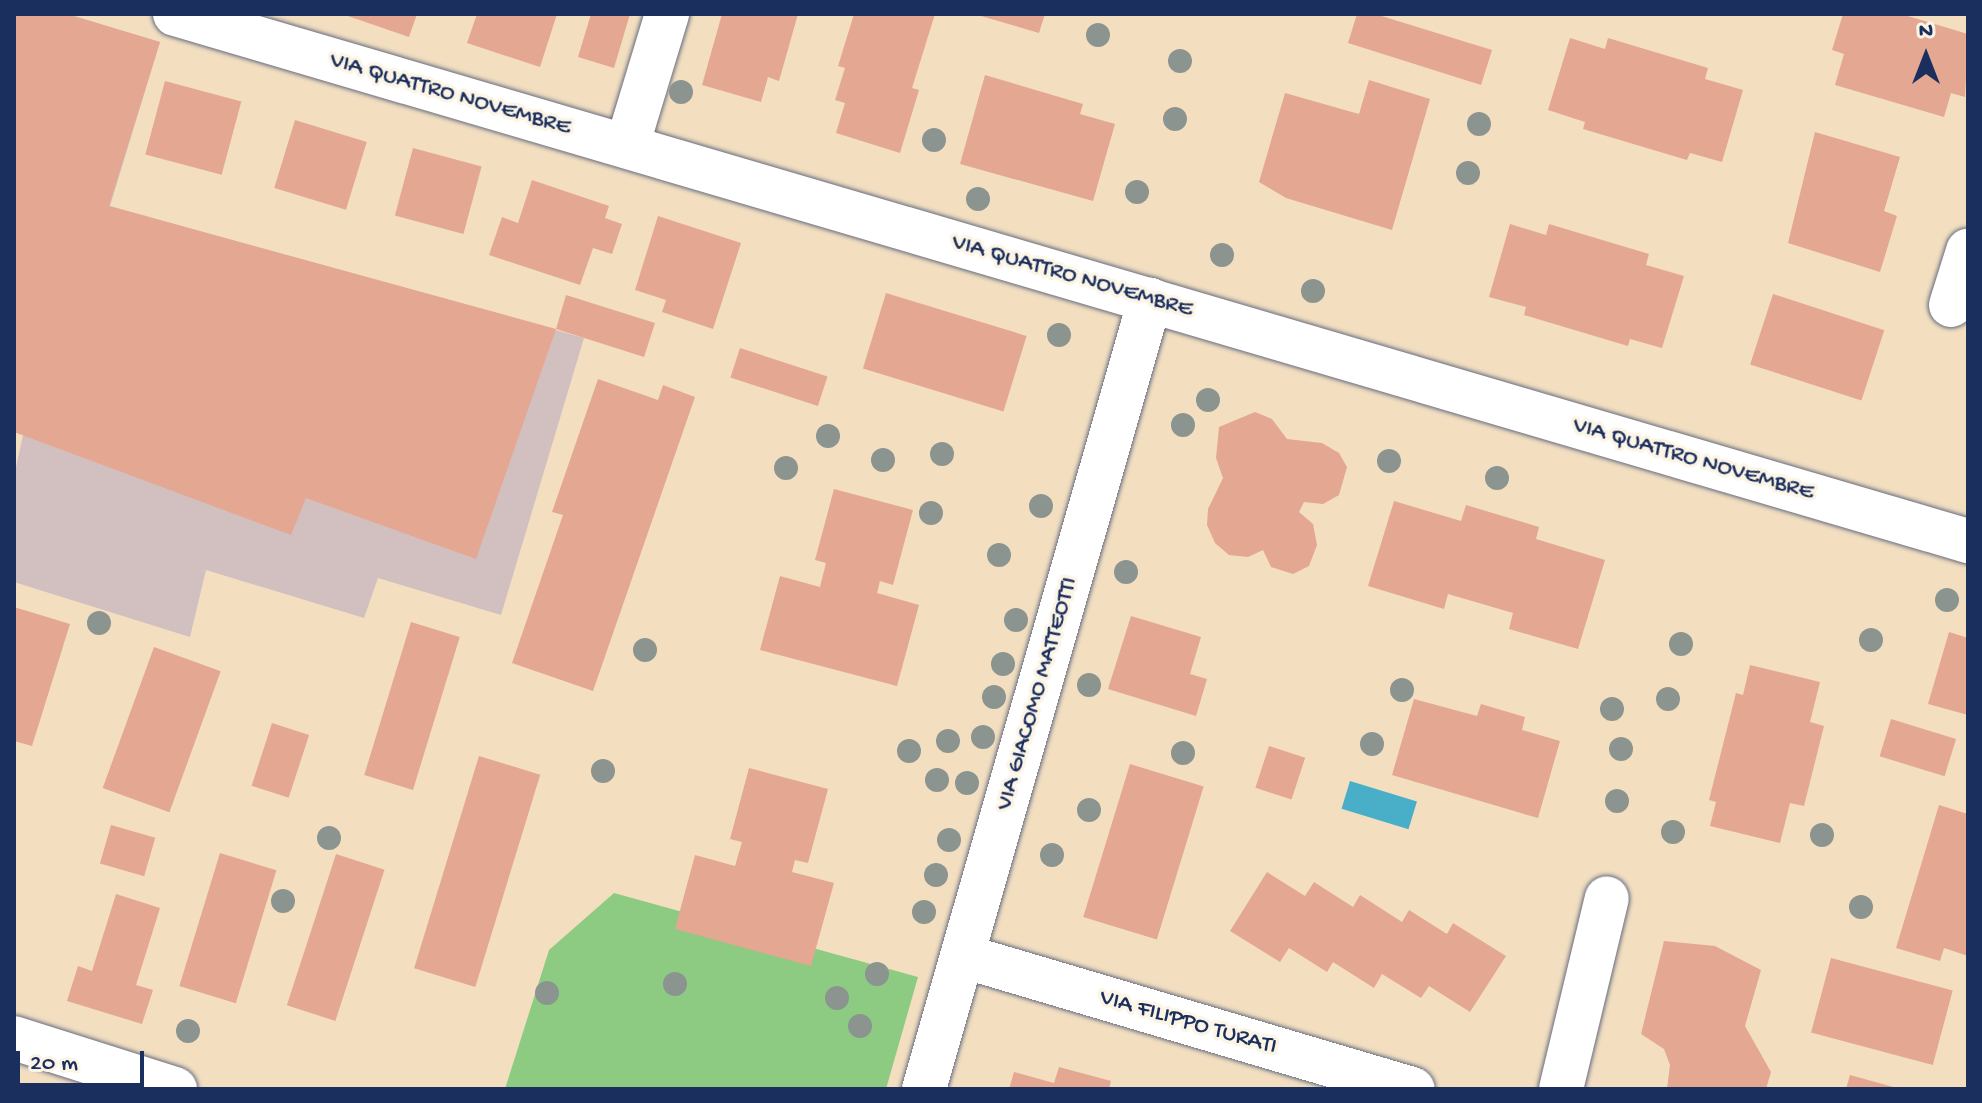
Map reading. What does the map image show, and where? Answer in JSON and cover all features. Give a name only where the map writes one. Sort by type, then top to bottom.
[{"type":"street","name":"VIA QUATTRO NOVEMBRE","points":[[175,14],[1968,541]]},
{"type":"street","points":[[627,146],[667,14]]},
{"type":"street","points":[[1951,305],[1968,251]]},
{"type":"street","name":"VIA GIACOMO MATTEOTTI","points":[[924,1089],[1150,300]]},
{"type":"street","points":[[1561,1089],[1607,898]]},
{"type":"street","name":"VIA FILIPPO TURATI","points":[[963,956],[1413,1089]]},
{"type":"street","points":[[14,1038],[175,1089]]},
{"type":"shaded area","points":[[67,14],[160,42],[110,206],[584,338],[501,615],[378,578],[364,618],[206,570],[190,637],[14,582],[14,476],[23,435]]},
{"type":"green space","points":[[614,893],[918,977],[886,1089],[505,1089],[549,950]]},
{"type":"water","points":[[1350,781],[1417,801],[1408,829],[1342,809]]},
{"type":"building","points":[[14,14],[67,14],[160,42],[109,206],[556,329],[476,559],[306,498],[291,535],[14,432]]},
{"type":"building","points":[[342,14],[417,14],[409,37]]},
{"type":"building","points":[[477,14],[557,14],[540,67],[467,43]]},
{"type":"building","points":[[591,14],[630,14],[614,68],[578,57]]},
{"type":"building","points":[[722,14],[798,14],[779,81],[768,77],[761,102],[702,85]]},
{"type":"building","points":[[854,14],[935,14],[912,88],[919,90],[900,153],[836,133],[845,103],[835,100],[845,68],[838,66]]},
{"type":"building","points":[[974,14],[1045,14],[1039,33]]},
{"type":"building","points":[[1357,14],[1375,14],[1492,50],[1481,85],[1348,43]]},
{"type":"building","points":[[1843,14],[1901,14],[1968,34],[1965,97],[1951,93],[1944,117],[1835,85],[1844,54],[1832,50]]},
{"type":"building","points":[[1570,38],[1605,49],[1608,38],[1708,68],[1705,79],[1743,90],[1722,162],[1690,153],[1687,160],[1583,129],[1585,122],[1548,110]]},
{"type":"building","points":[[985,75],[1083,104],[1080,114],[1115,124],[1093,201],[960,164]]},
{"type":"building","points":[[1369,80],[1430,99],[1392,230],[1286,198],[1259,182],[1285,93],[1359,114]]},
{"type":"building","points":[[165,81],[241,101],[222,175],[145,154]]},
{"type":"building","points":[[295,120],[367,142],[346,210],[274,188]]},
{"type":"building","points":[[1815,132],[1900,157],[1884,211],[1897,216],[1880,272],[1788,243]]},
{"type":"building","points":[[413,148],[482,166],[463,234],[395,216]]},
{"type":"building","points":[[532,180],[609,206],[605,218],[622,224],[612,254],[593,248],[580,285],[489,255],[502,217],[518,223]]},
{"type":"building","points":[[658,216],[741,243],[713,329],[662,312],[666,300],[635,290]]},
{"type":"building","points":[[1510,224],[1546,235],[1549,224],[1649,254],[1646,265],[1684,276],[1662,348],[1630,339],[1628,346],[1524,315],[1526,307],[1489,297]]},
{"type":"building","points":[[886,293],[1027,336],[1003,412],[863,369]]},
{"type":"building","points":[[1773,294],[1884,330],[1861,401],[1750,364]]},
{"type":"building","points":[[566,295],[655,323],[644,357],[556,329]]},
{"type":"building","points":[[740,348],[827,376],[818,406],[730,377]]},
{"type":"building","points":[[598,379],[658,400],[663,385],[695,397],[593,691],[512,663],[563,515],[552,512]]},
{"type":"building","points":[[1255,412],[1272,419],[1287,439],[1322,443],[1339,453],[1347,467],[1339,495],[1323,504],[1304,502],[1299,512],[1313,524],[1317,545],[1309,566],[1293,574],[1271,567],[1263,550],[1248,557],[1229,555],[1215,543],[1207,525],[1208,509],[1223,478],[1216,458],[1219,427]]},
{"type":"building","points":[[834,489],[913,510],[893,585],[880,581],[877,593],[919,605],[897,686],[760,650],[780,576],[820,587],[826,563],[815,560]]},
{"type":"building","points":[[1394,501],[1461,521],[1466,505],[1539,527],[1536,539],[1605,560],[1578,649],[1509,629],[1513,613],[1448,594],[1444,609],[1368,586]]},
{"type":"building","points":[[14,607],[70,624],[32,746],[14,741]]},
{"type":"building","points":[[1131,616],[1201,637],[1190,674],[1207,679],[1196,716],[1108,689]]},
{"type":"building","points":[[411,622],[460,637],[413,790],[364,775]]},
{"type":"building","points":[[1949,632],[1968,638],[1968,715],[1928,704]]},
{"type":"building","points":[[154,647],[221,671],[169,812],[103,788]]},
{"type":"building","points":[[1750,665],[1820,682],[1810,722],[1824,726],[1804,806],[1790,803],[1780,843],[1710,826],[1716,802],[1709,800],[1736,693],[1743,695]]},
{"type":"building","points":[[1414,699],[1477,716],[1481,704],[1525,717],[1522,730],[1560,741],[1538,818],[1392,775]]},
{"type":"building","points":[[1891,719],[1956,739],[1945,776],[1880,756]]},
{"type":"building","points":[[272,723],[309,735],[289,798],[252,786]]},
{"type":"building","points":[[1269,746],[1305,758],[1292,800],[1255,788]]},
{"type":"building","points":[[479,756],[540,775],[475,987],[414,968]]},
{"type":"building","points":[[1130,764],[1204,787],[1157,940],[1083,917]]},
{"type":"building","points":[[749,768],[828,789],[808,863],[795,860],[792,872],[834,883],[811,966],[675,929],[695,855],[735,866],[742,842],[730,839]]},
{"type":"building","points":[[1939,805],[1968,814],[1968,956],[1944,948],[1940,961],[1896,948]]},
{"type":"building","points":[[111,825],[155,838],[144,876],[100,863]]},
{"type":"building","points":[[220,853],[276,870],[236,1003],[179,986]]},
{"type":"building","points":[[336,854],[385,870],[335,1021],[287,1005]]},
{"type":"building","points":[[1267,872],[1305,896],[1314,882],[1353,907],[1360,895],[1402,922],[1409,910],[1447,934],[1453,923],[1506,956],[1470,1012],[1429,986],[1421,998],[1382,974],[1374,988],[1333,962],[1327,972],[1289,948],[1280,962],[1230,931]]},
{"type":"building","points":[[116,894],[160,908],[136,985],[153,990],[142,1024],[67,1001],[78,966],[92,971]]},
{"type":"building","points":[[1664,941],[1715,946],[1761,970],[1745,1026],[1771,1072],[1766,1089],[1667,1089],[1670,1065],[1664,1049],[1641,1034]]},
{"type":"building","points":[[1831,958],[1953,991],[1933,1065],[1811,1032]]},
{"type":"building","points":[[1059,1067],[1111,1081],[1109,1089],[1009,1089],[1014,1072],[1054,1083]]},
{"type":"building","points":[[1850,1075],[1897,1088],[1897,1089],[1846,1089]]}]
